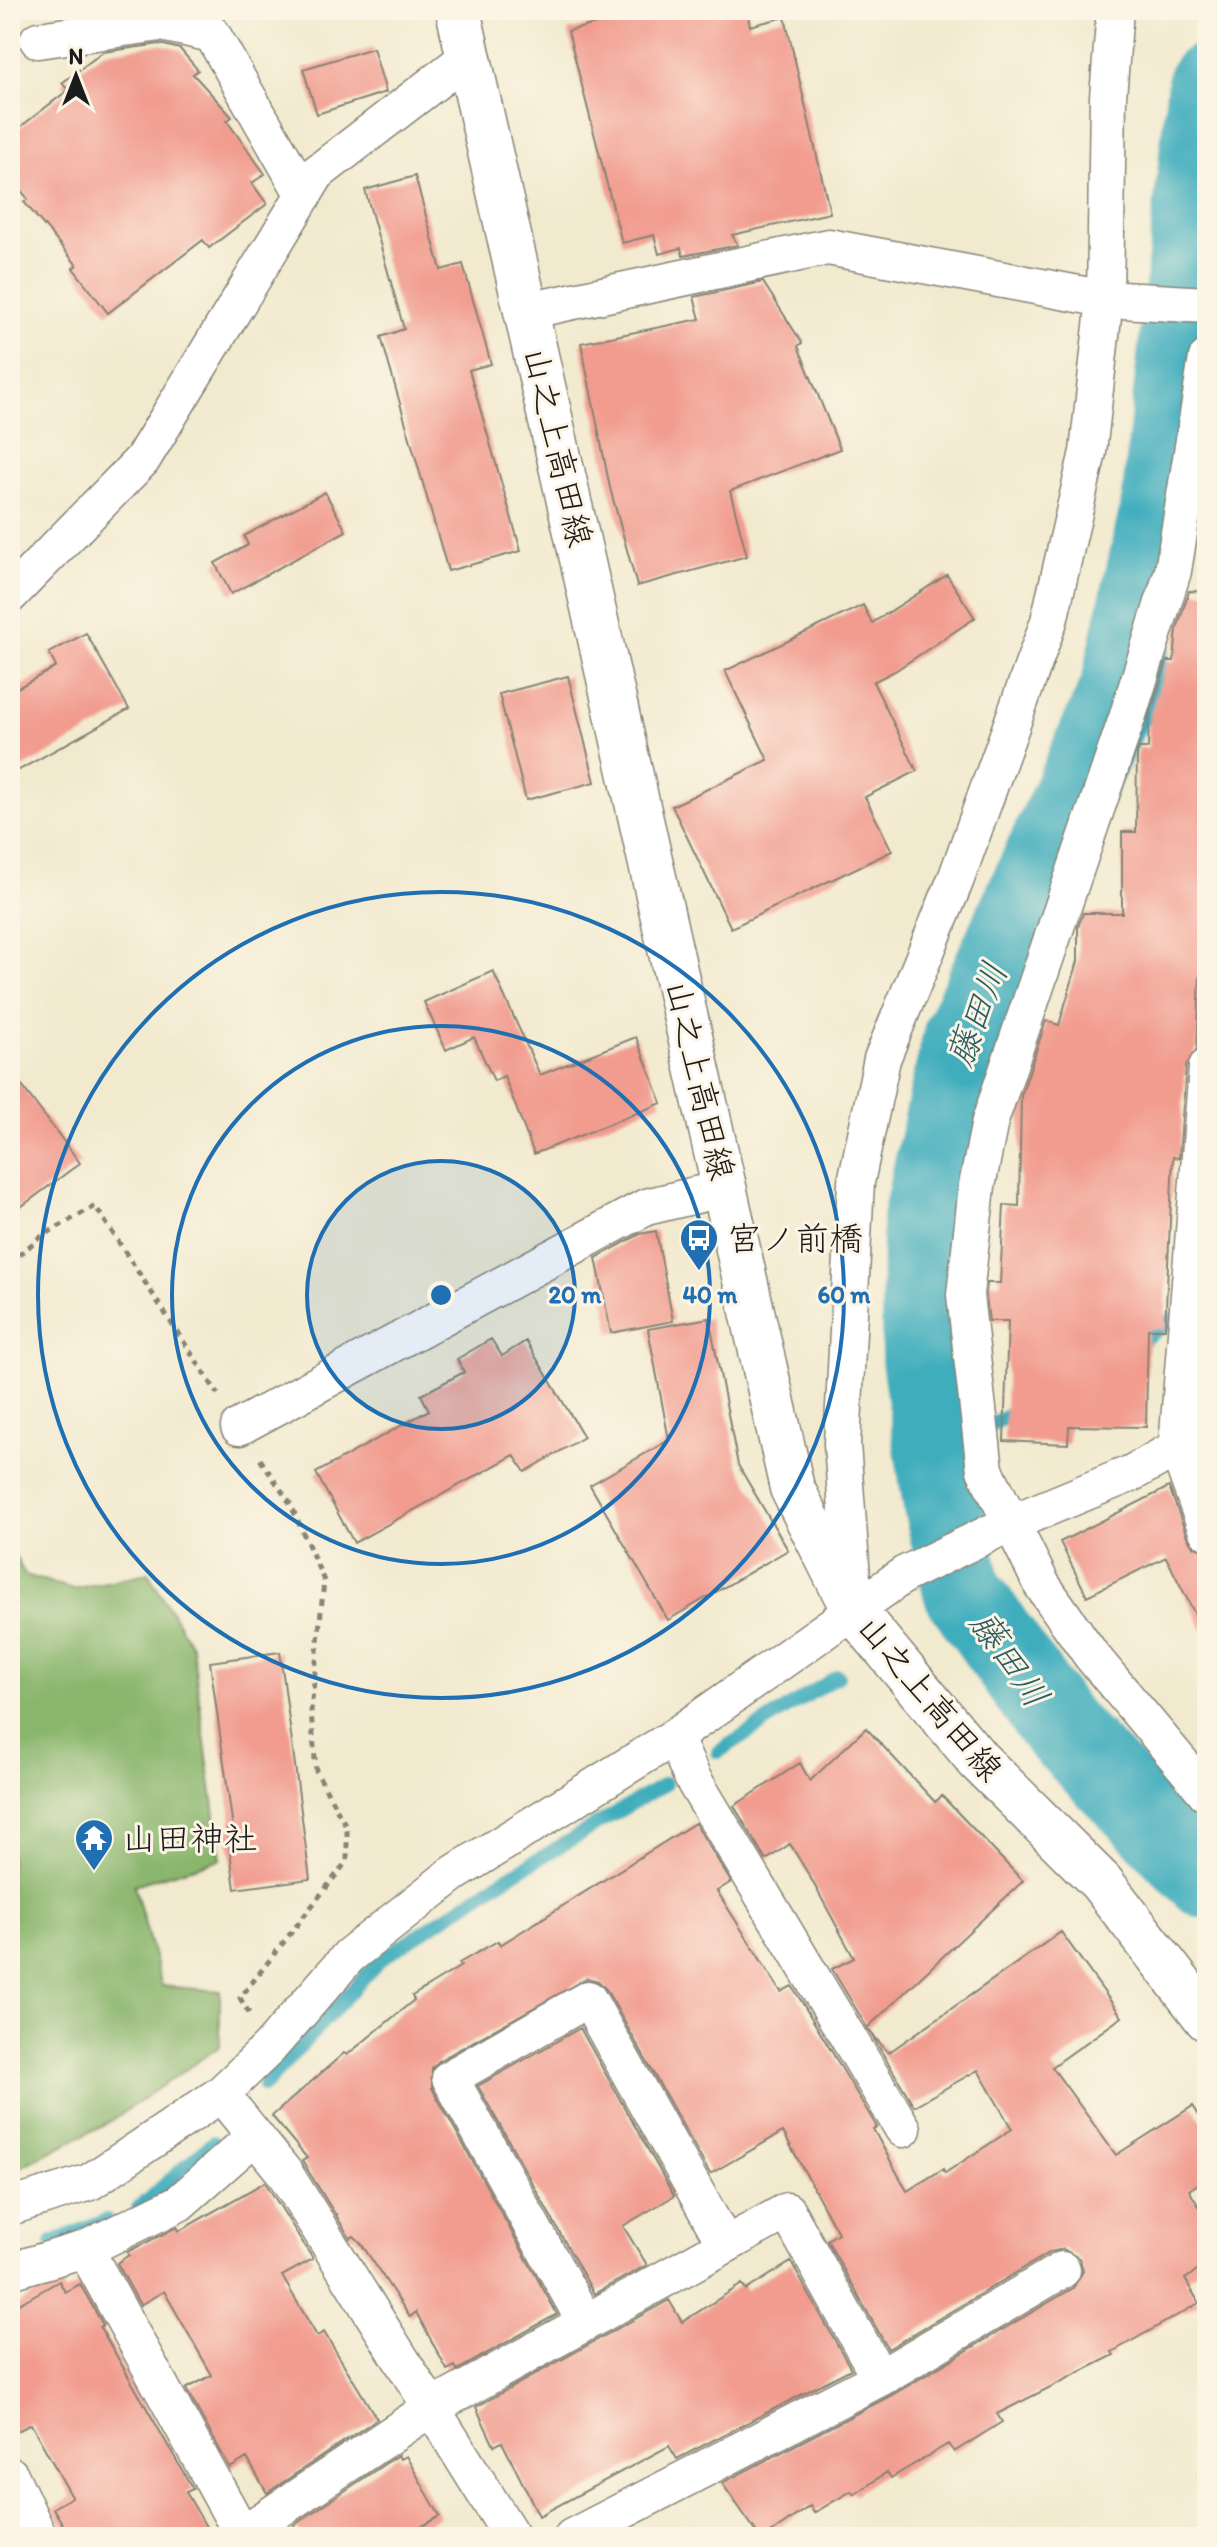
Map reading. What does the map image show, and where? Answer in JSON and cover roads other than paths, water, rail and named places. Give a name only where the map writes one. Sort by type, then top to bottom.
[{"type":"street","name":"山之上高田線","points":[[458,10],[792,1488],[854,1611],[978,1760],[1101,1882],[1207,2019]]},
{"type":"street","points":[[854,1611],[842,1444],[856,1182],[882,1059],[956,879],[1049,621],[1088,452],[1105,299],[1108,97],[1115,10]]},
{"type":"street","points":[[38,40],[161,23],[212,34],[304,195]]},
{"type":"street","points":[[10,595],[142,460],[317,173],[469,56]]},
{"type":"street","points":[[527,311],[828,247],[1105,299],[1199,304]]},
{"type":"street","points":[[1207,358],[1173,571],[1127,718],[990,1121],[977,1186],[965,1295],[974,1396],[985,1470],[1008,1524],[1042,1585],[1091,1655],[1207,1794]]},
{"type":"street","points":[[1207,1067],[1192,1439],[1207,1531]]},
{"type":"street","points":[[239,1427],[646,1207],[725,1188]]},
{"type":"street","points":[[10,2207],[90,2182],[221,2094],[269,2048],[349,1956],[453,1874],[674,1737],[905,1574],[1008,1524],[1132,1473],[1192,1439]]},
{"type":"street","points":[[674,1737],[693,1779],[903,2129]]},
{"type":"street","points":[[584,2320],[450,2078],[588,1999],[725,2244]]},
{"type":"street","points":[[221,2094],[284,2172],[512,2537]]},
{"type":"street","points":[[10,2271],[85,2249],[179,2203],[255,2136]]},
{"type":"street","points":[[85,2249],[240,2536],[431,2408],[584,2320],[787,2211],[880,2378]]},
{"type":"street","points":[[572,2537],[880,2378],[1062,2270]]},
{"type":"street","points":[[10,2475],[39,2537]]},
{"type":"waterway","name":"藤田川","points":[[1207,83],[1161,504],[1120,689],[963,1035],[922,1219],[921,1360],[943,1506],[963,1591],[1057,1726],[1207,1879]]},
{"type":"waterway","points":[[1135,1345],[1207,1296]]},
{"type":"waterway","points":[[936,1457],[1019,1409]]},
{"type":"waterway","points":[[718,1752],[838,1676]]},
{"type":"waterway","points":[[264,2086],[380,1960],[496,1884],[665,1784]]},
{"type":"waterway","points":[[138,2208],[213,2142]]},
{"type":"waterway","points":[[52,2242],[107,2220]]},
{"type":"place","name":"宮ノ前橋","points":[[699,1272]]},
{"type":"place","name":"山田神社","points":[[94,1872]]}]
